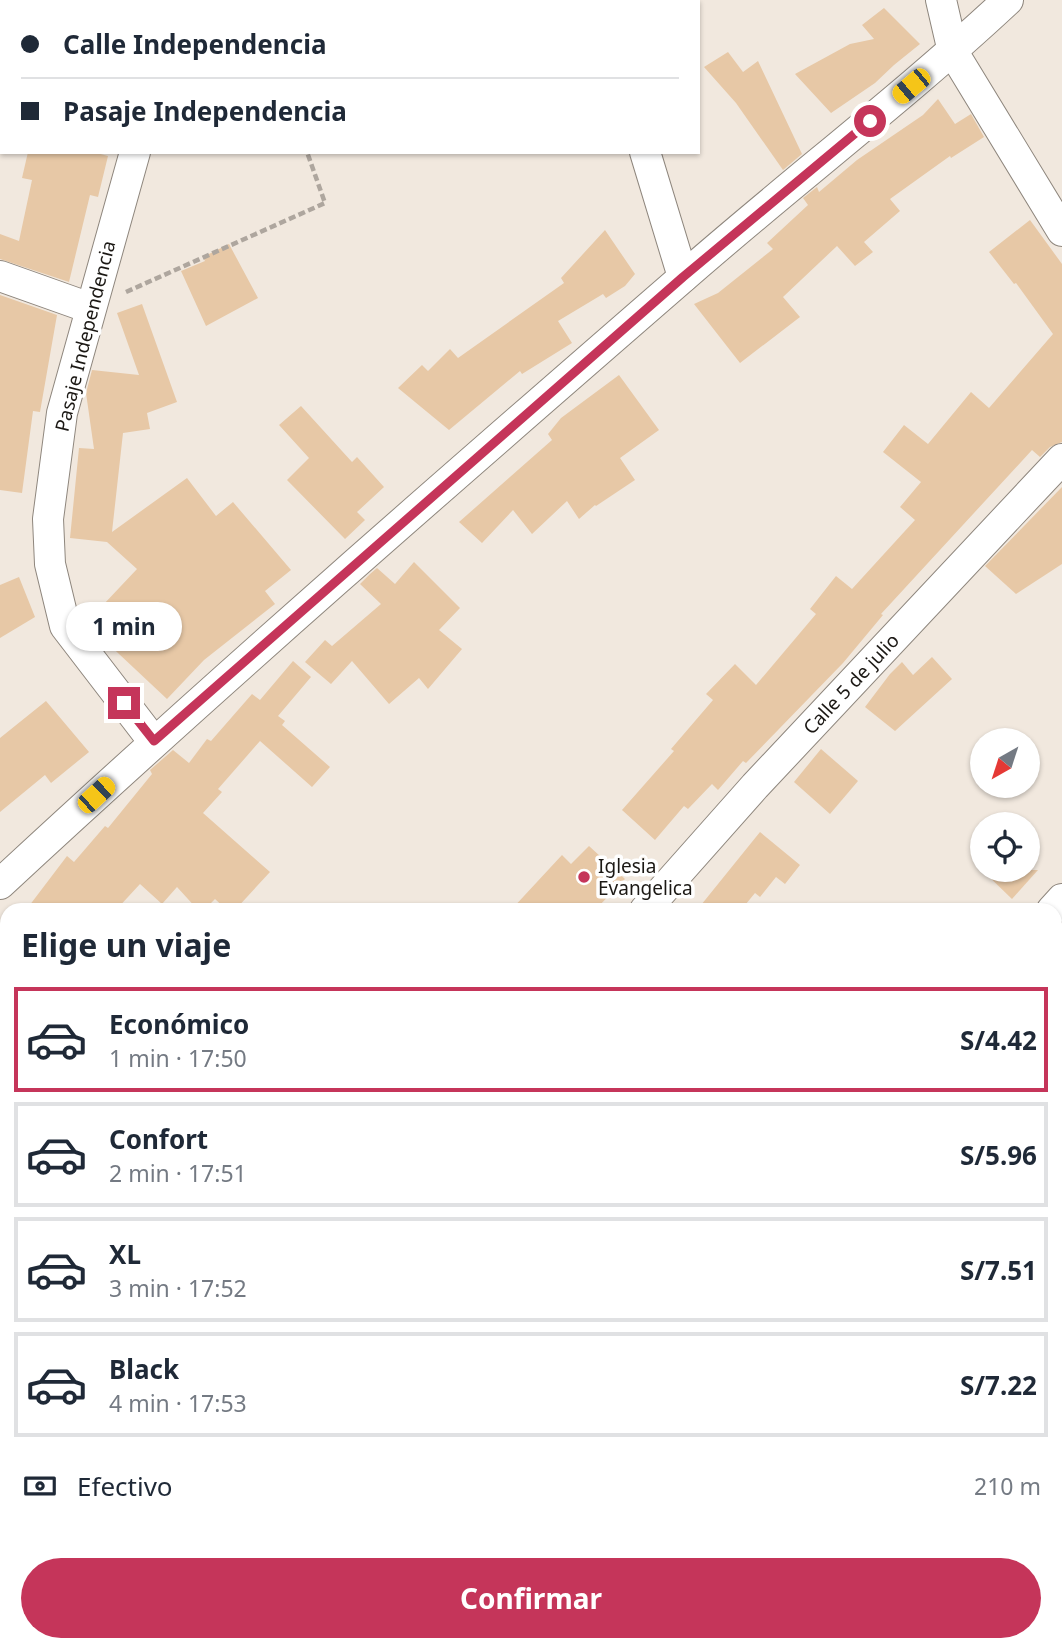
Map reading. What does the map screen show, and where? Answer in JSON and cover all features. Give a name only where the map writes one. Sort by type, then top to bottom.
[{"type":"street","points":[[941,0],[953,52],[1062,231]]},
{"type":"street","points":[[0,884],[154,741],[683,277],[953,52],[1008,0]]},
{"type":"street","name":"Pasaje Independencia","points":[[134,154],[62,413],[48,519],[50,564],[65,626],[154,741]]},
{"type":"street","points":[[646,154],[683,277]]},
{"type":"street","points":[[0,276],[90,308]]},
{"type":"street","name":"Calle 5 de julio","points":[[651,903],[755,786],[1062,459]]},
{"type":"path","points":[[90,308],[325,203],[308,154]]},
{"type":"building","points":[[884,8],[920,44],[875,83],[831,113],[795,74],[850,44],[874,39],[862,25]]},
{"type":"building","points":[[728,52],[743,72],[758,61],[802,154],[783,170],[736,103],[704,67]]},
{"type":"building","points":[[938,99],[955,124],[971,114],[984,137],[951,158],[950,156],[890,199],[900,211],[864,242],[873,252],[855,266],[837,246],[783,297],[800,317],[740,363],[694,304],[718,293],[773,249],[767,243],[808,205],[803,198],[817,187],[819,192],[857,160],[923,115]]},
{"type":"building","points":[[28,154],[108,156],[98,197],[90,195],[69,282],[0,259],[0,234],[19,241],[32,180],[22,178]]},
{"type":"building","points":[[1030,220],[1062,264],[1062,442],[1050,447],[1040,457],[1032,450],[881,614],[883,615],[843,663],[746,763],[743,761],[718,790],[712,784],[688,809],[684,806],[655,840],[622,810],[674,751],[671,749],[713,700],[706,694],[735,664],[756,685],[816,614],[810,609],[836,576],[852,589],[915,520],[900,507],[921,482],[883,452],[904,425],[928,444],[971,392],[989,408],[1053,334],[1016,283],[1014,284],[989,252]]},
{"type":"building","points":[[605,230],[635,274],[625,286],[606,298],[603,294],[558,321],[572,343],[522,374],[520,371],[449,430],[398,388],[422,365],[428,371],[450,349],[458,358],[564,283],[561,278]]},
{"type":"building","points":[[229,244],[258,298],[206,326],[181,271],[205,261],[203,257]]},
{"type":"building","points":[[0,295],[57,315],[40,412],[33,411],[22,493],[0,490]]},
{"type":"building","points":[[142,304],[177,402],[147,413],[150,429],[123,433],[112,532],[187,478],[216,516],[233,502],[291,570],[265,591],[275,604],[204,660],[167,699],[86,623],[137,569],[107,542],[70,538],[79,448],[94,449],[86,393],[92,370],[139,375],[117,313]]},
{"type":"building","points":[[619,375],[659,430],[620,458],[635,480],[595,505],[579,519],[567,501],[532,534],[513,510],[482,543],[459,522],[552,440],[548,434],[561,418]]},
{"type":"building","points":[[301,406],[352,462],[357,457],[384,487],[357,512],[365,520],[345,539],[287,480],[309,458],[279,425]]},
{"type":"building","points":[[1062,487],[1062,564],[1016,594],[985,566]]},
{"type":"building","points":[[414,562],[460,608],[439,630],[462,649],[428,689],[419,678],[389,704],[352,661],[331,684],[305,662],[325,640],[332,646],[381,604],[360,584],[370,574],[377,568],[395,584]]},
{"type":"building","points":[[19,577],[35,617],[0,638],[0,585]]},
{"type":"building","points":[[932,657],[952,679],[895,731],[865,707],[902,662],[913,675]]},
{"type":"building","points":[[293,661],[311,677],[278,716],[285,721],[282,725],[330,767],[312,787],[260,741],[218,789],[222,792],[203,813],[270,872],[241,903],[219,903],[215,899],[211,903],[192,903],[177,887],[161,903],[140,884],[122,903],[31,903],[67,856],[74,862],[105,826],[108,828],[152,774],[150,770],[173,750],[189,763],[207,739],[211,741],[252,694],[260,700]]},
{"type":"building","points":[[46,701],[89,752],[51,783],[45,775],[0,812],[0,738]]},
{"type":"building","points":[[821,749],[858,781],[830,814],[794,782]]},
{"type":"building","points":[[760,832],[800,865],[785,884],[776,877],[760,897],[755,893],[747,903],[703,903]]},
{"type":"building","name":"Iglesia Evangelica","points":[[589,846],[625,879],[602,903],[517,903],[562,855],[571,864]]},
{"type":"building","points":[[994,882],[1027,882],[1012,899]]},
{"type":"place","name":"Iglesia Evangelica","points":[[584,877]]},
{"type":"route","points":[[124,703],[154,741],[683,277],[870,121]]}]
